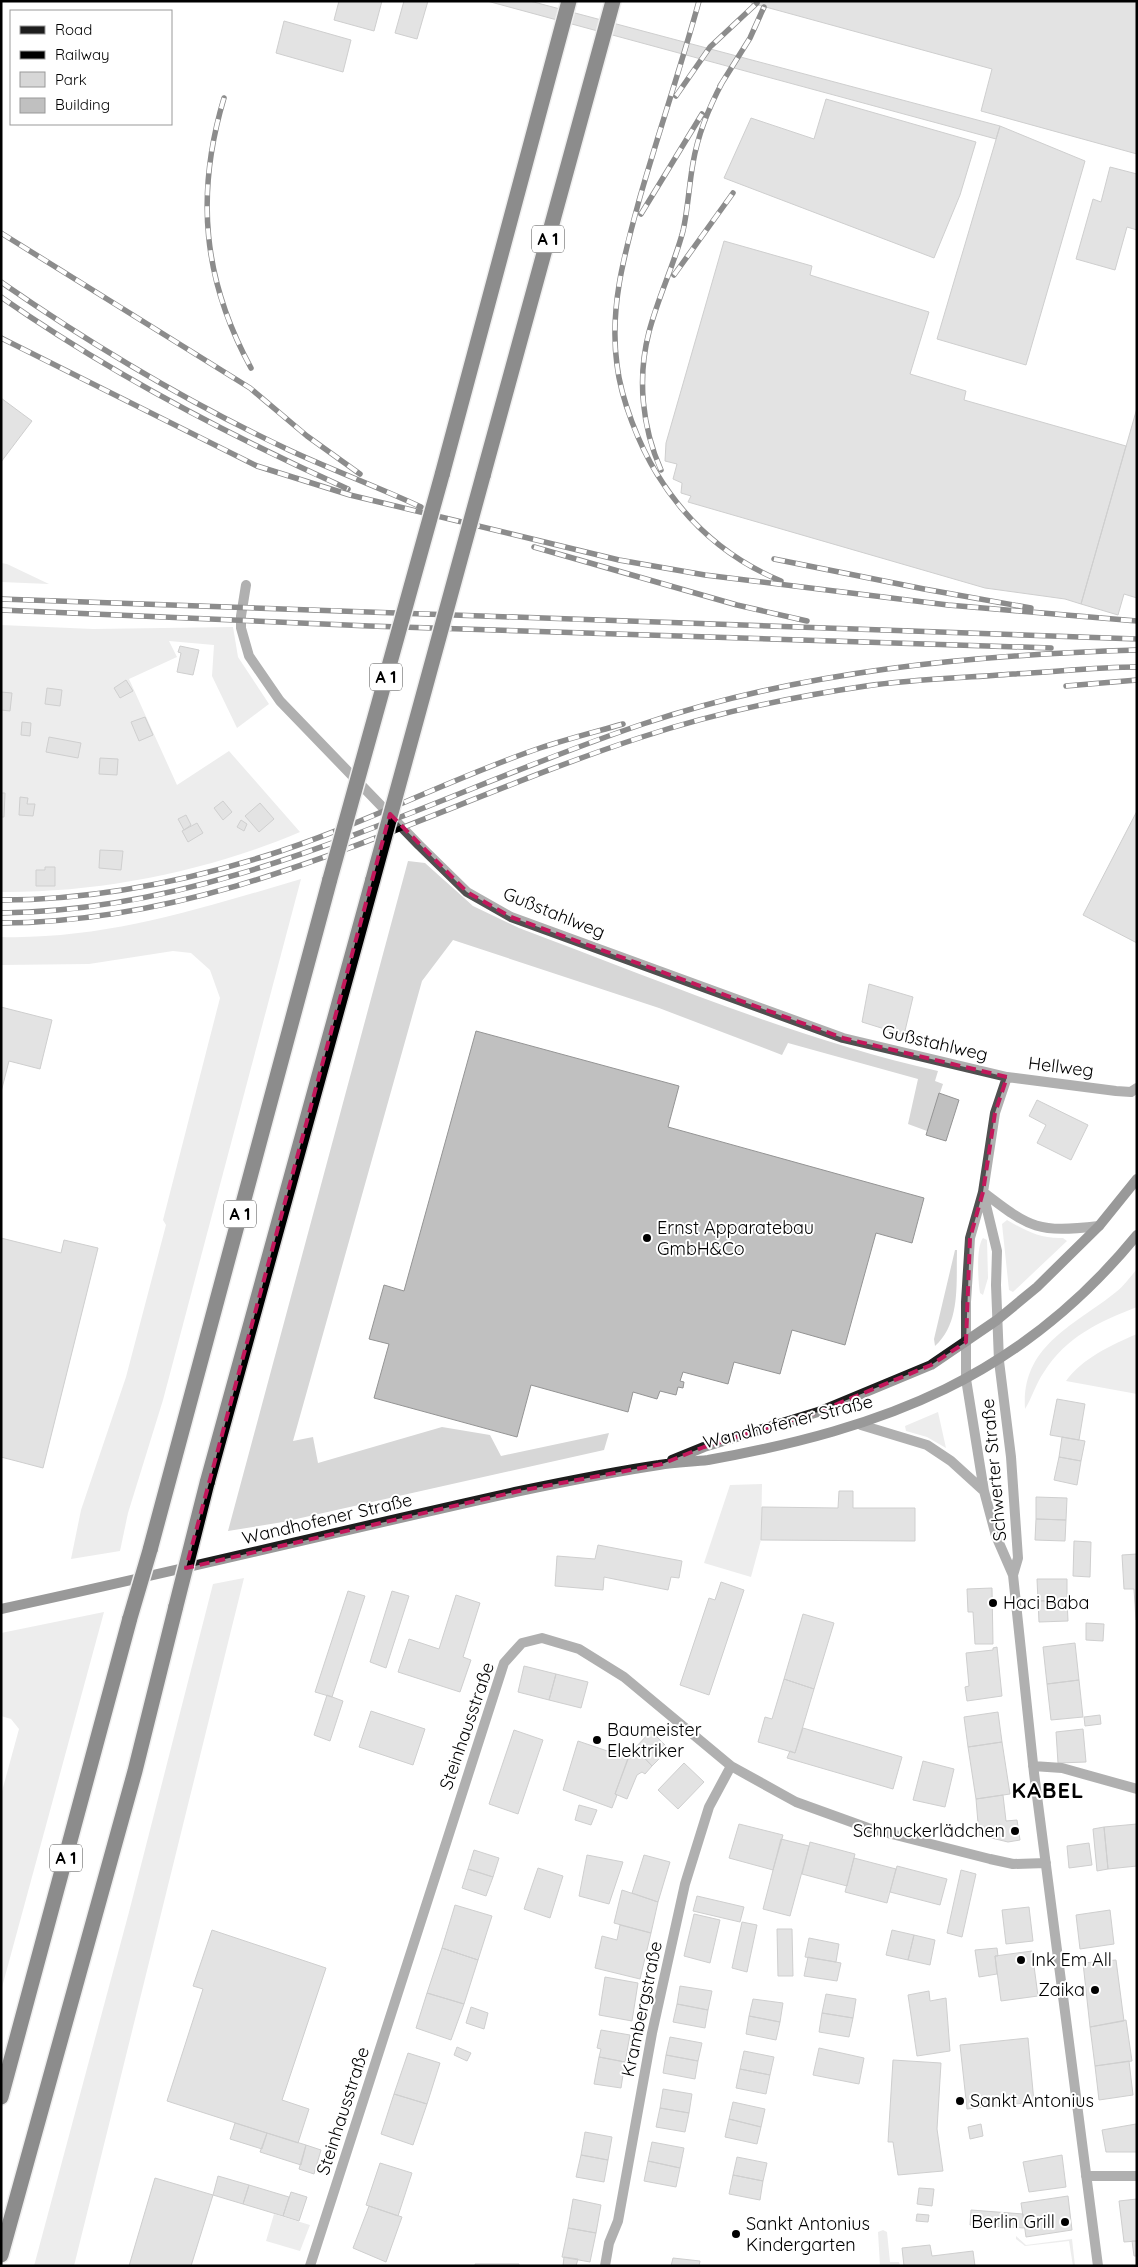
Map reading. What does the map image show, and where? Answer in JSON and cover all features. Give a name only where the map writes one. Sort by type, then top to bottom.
[{"type":"highway","name":"A 1","points":[[1,2097],[569,1]]},
{"type":"highway","name":"A 1","points":[[1,2255],[135,1771],[207,1483],[613,1]]},
{"type":"highway","points":[[7,2266],[37,2130]]},
{"type":"main road","points":[[966,1342],[997,1320],[1058,1267],[1099,1226],[1137,1179]]},
{"type":"main road","points":[[999,1361],[1028,1341],[1072,1304],[1118,1258],[1137,1235]]},
{"type":"main road","name":"Wandhofener Straße","points":[[662,1464],[704,1447],[818,1412],[899,1380],[931,1366],[966,1342]]},
{"type":"main road","name":"Wandhofener Straße","points":[[1,1609],[519,1491],[662,1464],[732,1455],[860,1425],[916,1403],[999,1361]]},
{"type":"street","name":"Gußstahlweg","points":[[246,586],[240,616],[241,628],[249,656],[280,701],[467,892],[511,917],[843,1038],[1007,1077]]},
{"type":"street","name":"Hellweg","points":[[966,1342],[970,1238],[983,1192],[996,1113],[1007,1077],[1116,1091],[1131,1092],[1137,1088]]},
{"type":"street","name":"Hellweg","points":[[983,1192],[997,1251],[997,1320]]},
{"type":"street","points":[[983,1192],[1019,1219],[1031,1225],[1054,1230],[1099,1226]]},
{"type":"street","name":"Schwerter Straße","points":[[997,1320],[999,1361],[1017,1527],[1018,1558],[1013,1575]]},
{"type":"street","name":"Schwerter Straße","points":[[966,1342],[966,1379],[984,1491],[996,1536],[1013,1575],[1033,1766],[1098,2266]]},
{"type":"street","name":"Schwerter Straße","points":[[860,1425],[927,1445],[951,1461],[984,1491]]},
{"type":"street","name":"Steinhausstraße","points":[[310,2266],[504,1663],[522,1643],[542,1638],[579,1649],[624,1677],[731,1766],[796,1802],[868,1828],[1013,1864],[1046,1863]]},
{"type":"street","name":"Krambergstraße","points":[[604,2266],[609,2243],[618,2220],[652,2032],[685,1884],[708,1807],[731,1766]]},
{"type":"street","points":[[1033,1766],[1062,1768],[1137,1789]]},
{"type":"street","points":[[1086,2176],[1137,2176]]},
{"type":"highlighted area","points":[[390,814],[467,892],[511,917],[843,1038],[1007,1077],[995,1113],[983,1192],[970,1238],[966,1342],[931,1365],[818,1412],[704,1447],[662,1464],[519,1491],[186,1568]]},
{"type":"green space","points":[[1,563],[7,564],[49,584],[1,582]]},
{"type":"green space","points":[[1,625],[93,629],[233,627],[238,657],[269,704],[237,728],[212,676],[214,645],[169,641],[177,657],[129,679],[177,785],[229,751],[300,832],[229,858],[153,877],[77,889],[1,892]]},
{"type":"green space","points":[[408,861],[425,863],[473,906],[519,928],[779,1025],[885,1058],[938,1071],[935,1081],[943,1084],[927,1131],[908,1124],[918,1079],[788,1043],[782,1055],[659,1008],[453,940],[422,981],[293,1441],[313,1437],[318,1463],[442,1427],[490,1435],[501,1456],[609,1433],[604,1450],[283,1522],[228,1531]]},
{"type":"green space","points":[[301,879],[163,1400],[128,1513],[120,1551],[71,1559],[81,1510],[126,1377],[166,1225],[163,1220],[220,998],[210,970],[191,953],[173,951],[89,964],[1,965],[1,937],[39,937],[115,928],[190,911]]},
{"type":"green space","points":[[1007,1220],[1034,1234],[1063,1238],[1067,1241],[1013,1292],[1009,1290],[1002,1224]]},
{"type":"green space","points":[[983,1238],[987,1240],[988,1278],[983,1295],[980,1293],[978,1264],[979,1249]]},
{"type":"green space","points":[[955,1250],[957,1250],[956,1289],[953,1314],[943,1337],[935,1346],[934,1339]]},
{"type":"green space","points":[[1137,1269],[1137,1307],[1097,1324],[1063,1349],[1041,1376],[1025,1409],[1026,1387],[1032,1369],[1041,1353],[1053,1339],[1119,1290]]},
{"type":"green space","points":[[1137,1334],[1137,1394],[1066,1381],[1089,1359]]},
{"type":"green space","points":[[938,1412],[946,1448],[927,1437],[906,1431],[905,1426]]},
{"type":"green space","points":[[762,1484],[761,1540],[751,1577],[704,1563],[730,1485]]},
{"type":"green space","points":[[244,1578],[74,2266],[34,2266],[129,1912],[213,1584]]},
{"type":"green space","points":[[104,1612],[1,1991],[1,1795],[19,1729],[11,1719],[1,1716],[1,1633]]},
{"type":"green space","points":[[274,2214],[310,2225],[300,2251],[266,2241]]},
{"type":"green space","points":[[883,2230],[887,2232],[890,2262],[899,2262],[900,2266],[880,2266],[878,2232]]},
{"type":"green space","points":[[1016,2236],[1026,2245],[1072,2239],[1075,2266],[1073,2266],[1069,2241],[1025,2246],[1016,2239]]},
{"type":"building","points":[[339,1],[382,1],[374,31],[334,20]]},
{"type":"building","points":[[404,1],[428,1],[417,39],[395,33]]},
{"type":"building","points":[[487,1],[530,1],[1000,126],[996,139]]},
{"type":"building","points":[[751,1],[1137,1],[1137,154],[981,111],[992,69],[751,3]]},
{"type":"building","points":[[284,21],[351,40],[343,72],[276,53]]},
{"type":"building","points":[[826,99],[976,142],[960,195],[934,258],[724,178],[751,118],[814,139]]},
{"type":"building","points":[[1000,126],[1085,161],[1026,365],[937,339]]},
{"type":"building","points":[[1110,167],[1137,174],[1137,230],[1127,227],[1115,270],[1076,259],[1093,199],[1101,202]]},
{"type":"building","points":[[724,241],[812,266],[810,275],[929,312],[910,374],[966,391],[964,400],[1126,446],[1081,604],[1065,599],[985,588],[688,502],[691,496],[681,493],[682,483],[673,479],[677,464],[665,461],[666,443]]},
{"type":"building","points":[[1,398],[32,421],[1,462]]},
{"type":"building","points":[[1137,408],[1137,598],[1124,594],[1118,615],[1081,604]]},
{"type":"building","points":[[180,646],[199,650],[193,675],[177,672],[181,653],[178,652]]},
{"type":"building","points":[[126,680],[133,691],[120,698],[114,688]]},
{"type":"building","points":[[47,688],[62,690],[60,706],[45,704]]},
{"type":"building","points":[[1,692],[12,693],[10,711],[1,710]]},
{"type":"building","points":[[145,717],[153,735],[139,741],[131,722]]},
{"type":"building","points":[[22,722],[31,723],[30,736],[21,735]]},
{"type":"building","points":[[49,737],[81,743],[78,758],[46,752]]},
{"type":"building","points":[[100,758],[118,759],[117,775],[99,774]]},
{"type":"building","points":[[1,793],[5,793],[4,817],[1,817]]},
{"type":"building","points":[[20,797],[28,798],[27,804],[35,804],[33,816],[19,815]]},
{"type":"building","points":[[223,801],[232,812],[223,820],[214,808]]},
{"type":"building","points":[[260,803],[274,819],[259,832],[245,816]]},
{"type":"building","points":[[1137,811],[1137,943],[1083,915]]},
{"type":"building","points":[[186,815],[191,825],[184,830],[178,819]]},
{"type":"building","points":[[241,820],[247,824],[244,831],[237,827]]},
{"type":"building","points":[[197,823],[203,833],[188,842],[182,831]]},
{"type":"building","points":[[100,850],[123,851],[121,870],[99,868]]},
{"type":"building","points":[[45,867],[55,867],[55,886],[36,886],[36,870],[45,870]]},
{"type":"building","points":[[869,984],[913,997],[904,1035],[862,1022]]},
{"type":"building","points":[[1,1007],[52,1020],[40,1069],[9,1061],[1,1092]]},
{"type":"building","name":"Ernst Apparatebau GmbH&Co","points":[[476,1031],[679,1086],[668,1127],[924,1198],[912,1243],[876,1233],[845,1345],[792,1330],[780,1374],[734,1362],[728,1384],[683,1372],[680,1381],[684,1382],[683,1388],[678,1387],[676,1395],[660,1391],[657,1399],[633,1392],[628,1412],[531,1385],[517,1437],[374,1398],[389,1344],[369,1339],[384,1285],[404,1291]]},
{"type":"building","points":[[939,1093],[959,1100],[946,1141],[926,1135]]},
{"type":"building","points":[[1037,1100],[1088,1125],[1071,1160],[1037,1143],[1046,1125],[1029,1116]]},
{"type":"building","points":[[1,1238],[61,1253],[64,1240],[98,1248],[43,1468],[1,1457]]},
{"type":"building","points":[[1057,1399],[1085,1404],[1079,1440],[1050,1435]]},
{"type":"building","points":[[1062,1437],[1085,1441],[1081,1461],[1059,1457]]},
{"type":"building","points":[[1059,1457],[1081,1461],[1077,1485],[1054,1480]]},
{"type":"building","points":[[839,1491],[853,1491],[853,1508],[915,1508],[915,1541],[761,1540],[762,1507],[838,1508]]},
{"type":"building","points":[[1036,1497],[1067,1498],[1066,1520],[1036,1519]]},
{"type":"building","points":[[1036,1519],[1066,1520],[1065,1541],[1035,1540]]},
{"type":"building","points":[[1074,1541],[1091,1542],[1090,1577],[1073,1576]]},
{"type":"building","points":[[598,1545],[682,1561],[679,1578],[671,1577],[668,1590],[604,1577],[603,1590],[555,1586],[557,1556],[595,1559]]},
{"type":"building","points":[[1137,1554],[1136,1620],[1134,1589],[1124,1589],[1122,1555]]},
{"type":"building","points":[[1037,1579],[1067,1579],[1067,1600],[1038,1601]]},
{"type":"building","points":[[721,1582],[744,1590],[709,1695],[680,1685],[709,1598],[715,1600]]},
{"type":"building","points":[[992,1588],[993,1644],[975,1644],[973,1612],[968,1612],[967,1589]]},
{"type":"building","points":[[348,1591],[365,1596],[332,1697],[315,1692]]},
{"type":"building","points":[[392,1591],[409,1596],[386,1668],[370,1662]]},
{"type":"building","points":[[456,1595],[480,1603],[463,1657],[471,1660],[460,1692],[398,1672],[409,1639],[439,1649]]},
{"type":"building","points":[[1067,1600],[1068,1621],[1039,1622],[1038,1601]]},
{"type":"building","points":[[803,1614],[834,1623],[814,1689],[784,1679]]},
{"type":"building","points":[[1086,1623],[1104,1624],[1103,1641],[1086,1640]]},
{"type":"building","points":[[1075,1643],[1079,1680],[1047,1684],[1043,1647]]},
{"type":"building","points":[[997,1647],[1002,1696],[967,1701],[965,1687],[969,1686],[966,1653],[993,1650],[993,1648]]},
{"type":"building","points":[[524,1666],[556,1674],[549,1700],[518,1692]]},
{"type":"building","points":[[556,1674],[588,1682],[581,1708],[549,1700]]},
{"type":"building","points":[[784,1679],[814,1689],[795,1753],[758,1742],[765,1717],[772,1719]]},
{"type":"building","points":[[1079,1680],[1083,1717],[1051,1720],[1047,1684]]},
{"type":"building","points":[[327,1695],[343,1701],[330,1741],[314,1735]]},
{"type":"building","points":[[371,1711],[425,1729],[413,1765],[359,1747]]},
{"type":"building","points":[[998,1712],[1002,1742],[968,1747],[964,1717]]},
{"type":"building","points":[[1100,1715],[1101,1724],[1085,1726],[1084,1717]]},
{"type":"building","points":[[803,1728],[902,1757],[893,1789],[787,1758],[790,1751],[795,1753]]},
{"type":"building","points":[[1083,1729],[1086,1762],[1058,1763],[1056,1732]]},
{"type":"building","points":[[514,1730],[543,1740],[518,1814],[489,1804]]},
{"type":"building","points":[[651,1731],[669,1749],[652,1766],[635,1748]]},
{"type":"building","points":[[578,1741],[628,1758],[612,1808],[563,1790]]},
{"type":"building","points":[[1002,1742],[1010,1794],[976,1799],[968,1747]]},
{"type":"building","points":[[633,1746],[652,1766],[645,1774],[642,1772],[637,1775],[627,1799],[615,1794]]},
{"type":"building","points":[[923,1761],[954,1769],[945,1807],[913,1800]]},
{"type":"building","points":[[684,1763],[704,1782],[678,1809],[658,1790]]},
{"type":"building","points":[[1003,1795],[1006,1821],[1017,1820],[1020,1840],[1008,1842],[979,1835],[976,1799]]},
{"type":"building","points":[[579,1805],[597,1810],[591,1825],[575,1820]]},
{"type":"building","points":[[739,1824],[783,1835],[773,1870],[729,1858]]},
{"type":"building","points":[[1137,1824],[1137,1866],[1108,1869],[1104,1827]]},
{"type":"building","points":[[1104,1827],[1108,1869],[1097,1871],[1093,1829]]},
{"type":"building","points":[[781,1839],[809,1846],[790,1916],[763,1909]]},
{"type":"building","points":[[810,1842],[855,1854],[847,1886],[802,1874]]},
{"type":"building","points":[[1089,1843],[1092,1865],[1069,1868],[1067,1846]]},
{"type":"building","points":[[474,1850],[499,1858],[493,1877],[468,1869]]},
{"type":"building","points":[[587,1855],[623,1862],[609,1904],[579,1896]]},
{"type":"building","points":[[644,1855],[670,1862],[658,1902],[632,1893]]},
{"type":"building","points":[[854,1858],[896,1869],[887,1903],[845,1892]]},
{"type":"building","points":[[897,1866],[947,1879],[940,1905],[890,1892]]},
{"type":"building","points":[[538,1868],[563,1876],[550,1918],[524,1909]]},
{"type":"building","points":[[468,1869],[493,1877],[486,1896],[462,1888]]},
{"type":"building","points":[[961,1870],[976,1874],[962,1937],[947,1933]]},
{"type":"building","points":[[622,1890],[658,1902],[651,1933],[614,1923]]},
{"type":"building","points":[[697,1896],[744,1907],[740,1922],[693,1911]]},
{"type":"building","points":[[455,1905],[492,1916],[478,1960],[442,1948]]},
{"type":"building","points":[[1029,1907],[1033,1941],[1006,1944],[1002,1910]]},
{"type":"building","points":[[1110,1910],[1114,1944],[1080,1949],[1076,1915]]},
{"type":"building","points":[[694,1914],[720,1920],[710,1963],[684,1956]]},
{"type":"building","points":[[742,1922],[757,1925],[747,1972],[732,1968]]},
{"type":"building","points":[[620,1925],[651,1933],[640,1979],[595,1968],[602,1936],[617,1940]]},
{"type":"building","points":[[777,1929],[792,1929],[793,1976],[778,1976]]},
{"type":"building","points":[[212,1930],[326,1968],[282,2100],[309,2109],[298,2143],[167,2101],[203,1989],[193,1986]]},
{"type":"building","points":[[892,1930],[914,1935],[908,1960],[886,1955]]},
{"type":"building","points":[[914,1935],[935,1940],[930,1965],[908,1960]]},
{"type":"building","points":[[809,1938],[839,1944],[836,1962],[805,1957]]},
{"type":"building","points":[[442,1948],[478,1960],[464,2004],[427,1993]]},
{"type":"building","points":[[997,1948],[998,1956],[995,1956],[997,1974],[979,1977],[975,1950]]},
{"type":"building","points":[[1032,1951],[1038,1996],[1001,2001],[995,1956]]},
{"type":"building","points":[[808,1957],[841,1963],[837,1981],[804,1976]]},
{"type":"building","points":[[1116,1960],[1124,2021],[1090,2027],[1083,1963]]},
{"type":"building","points":[[605,1977],[638,1983],[632,2021],[599,2015]]},
{"type":"building","points":[[680,1986],[712,1991],[708,2010],[677,2004]]},
{"type":"building","points":[[929,1991],[930,2001],[946,1998],[950,2051],[917,2056],[908,1995]]},
{"type":"building","points":[[427,1993],[464,2004],[451,2040],[416,2028]]},
{"type":"building","points":[[826,1994],[856,1999],[853,2018],[822,2013]]},
{"type":"building","points":[[753,1999],[783,2003],[780,2022],[749,2016]]},
{"type":"building","points":[[677,2004],[708,2010],[705,2028],[673,2022]]},
{"type":"building","points":[[471,2007],[488,2013],[484,2029],[466,2023]]},
{"type":"building","points":[[822,2013],[853,2018],[849,2037],[819,2032]]},
{"type":"building","points":[[749,2016],[780,2022],[776,2040],[746,2034]]},
{"type":"building","points":[[1126,2020],[1132,2061],[1095,2066],[1090,2027]]},
{"type":"building","points":[[601,2030],[630,2035],[625,2062],[599,2057],[601,2049],[597,2048]]},
{"type":"building","points":[[670,2037],[702,2043],[698,2061],[666,2055]]},
{"type":"building","points":[[1028,2038],[1034,2102],[967,2109],[960,2045]]},
{"type":"building","points":[[457,2047],[471,2053],[467,2061],[454,2055]]},
{"type":"building","points":[[819,2048],[864,2058],[859,2084],[813,2075]]},
{"type":"building","points":[[744,2051],[774,2057],[770,2075],[740,2069]]},
{"type":"building","points":[[408,2053],[440,2063],[427,2104],[394,2094]]},
{"type":"building","points":[[666,2055],[698,2061],[695,2079],[663,2073]]},
{"type":"building","points":[[599,2057],[625,2062],[621,2088],[594,2084]]},
{"type":"building","points":[[893,2060],[941,2063],[937,2129],[943,2171],[898,2175],[893,2142],[888,2142]]},
{"type":"building","points":[[1129,2061],[1133,2095],[1099,2100],[1095,2066]]},
{"type":"building","points":[[740,2069],[770,2075],[766,2094],[736,2088]]},
{"type":"building","points":[[663,2089],[692,2094],[689,2113],[660,2108]]},
{"type":"building","points":[[394,2094],[427,2104],[413,2145],[381,2134]]},
{"type":"building","points":[[733,2102],[765,2109],[761,2127],[729,2119]]},
{"type":"building","points":[[660,2108],[689,2113],[685,2132],[656,2127]]},
{"type":"building","points":[[729,2119],[761,2127],[757,2144],[725,2137]]},
{"type":"building","points":[[235,2123],[267,2133],[262,2149],[230,2139]]},
{"type":"building","points":[[981,2124],[983,2136],[970,2139],[968,2127]]},
{"type":"building","points":[[1136,2124],[1137,2152],[1106,2152],[1102,2130]]},
{"type":"building","points":[[585,2132],[612,2137],[608,2160],[581,2155]]},
{"type":"building","points":[[267,2133],[306,2145],[301,2165],[260,2152]]},
{"type":"building","points":[[652,2142],[684,2148],[680,2168],[648,2161]]},
{"type":"building","points":[[306,2145],[321,2150],[314,2174],[299,2169]]},
{"type":"building","points":[[581,2155],[608,2160],[604,2182],[576,2177]]},
{"type":"building","points":[[1062,2155],[1066,2187],[1029,2192],[1023,2162]]},
{"type":"building","points":[[737,2157],[767,2163],[763,2181],[733,2175]]},
{"type":"building","points":[[648,2161],[680,2168],[676,2187],[644,2181]]},
{"type":"building","points":[[380,2163],[412,2173],[398,2216],[366,2205]]},
{"type":"building","points":[[733,2175],[763,2181],[760,2200],[729,2194]]},
{"type":"building","points":[[218,2176],[249,2185],[243,2204],[213,2195]]},
{"type":"building","points":[[155,2178],[213,2195],[191,2266],[129,2266]]},
{"type":"building","points":[[249,2185],[289,2197],[283,2216],[243,2204]]},
{"type":"building","points":[[919,2188],[934,2189],[932,2206],[917,2204]]},
{"type":"building","points":[[291,2192],[307,2197],[299,2221],[283,2216]]},
{"type":"building","points":[[1068,2196],[1072,2230],[1026,2237],[1021,2203]]},
{"type":"building","points":[[573,2199],[601,2205],[596,2233],[568,2228]]},
{"type":"building","points":[[1137,2199],[1137,2241],[1124,2242],[1119,2201]]},
{"type":"building","points":[[369,2206],[402,2217],[386,2262],[353,2248]]},
{"type":"building","points":[[971,2210],[1023,2214],[1025,2228],[970,2225]]},
{"type":"building","points":[[917,2214],[929,2215],[928,2222],[916,2221]]},
{"type":"building","points":[[568,2228],[596,2233],[590,2262],[562,2257]]},
{"type":"building","points":[[1132,2241],[1137,2241],[1137,2256],[1134,2256]]},
{"type":"building","points":[[930,2245],[932,2256],[973,2251],[975,2266],[904,2266],[902,2248]]},
{"type":"building","points":[[564,2257],[578,2259],[576,2266],[563,2266]]},
{"type":"building","points":[[673,2258],[700,2261],[699,2266],[671,2266]]},
{"type":"building","points":[[475,2264],[519,2264],[519,2266],[475,2266]]},
{"type":"railway","points":[[699,1],[640,197],[624,259],[615,322],[617,365],[622,392],[637,436],[650,462],[669,492],[695,524],[710,538],[743,562],[781,581]]},
{"type":"railway","points":[[676,96],[710,47],[757,3]]},
{"type":"railway","points":[[720,86],[750,38],[764,7]]},
{"type":"railway","points":[[661,470],[649,437],[643,402],[645,349],[661,294],[683,231],[693,163],[701,131],[723,81]]},
{"type":"railway","points":[[224,98],[209,169],[207,203],[209,236],[222,302],[251,368]]},
{"type":"railway","points":[[641,214],[702,114]]},
{"type":"railway","points":[[674,275],[733,193]]},
{"type":"railway","points":[[1,233],[250,388],[307,436],[360,474]]},
{"type":"railway","points":[[1,282],[70,328],[142,372],[215,413],[289,450],[421,507]]},
{"type":"railway","points":[[1,297],[84,351],[170,401],[258,447],[348,489]]},
{"type":"railway","points":[[1,338],[257,466],[350,495],[619,560],[705,575],[948,605],[1137,621]]},
{"type":"railway","points":[[534,547],[737,605],[807,621]]},
{"type":"railway","points":[[774,559],[1031,608]]},
{"type":"railway","points":[[1,599],[1137,639]]},
{"type":"railway","points":[[1,610],[369,626],[1051,648]]},
{"type":"railway","points":[[1,913],[86,907],[168,893],[249,871],[328,844],[564,752],[643,724],[763,691],[887,669],[949,662],[1074,652],[1137,650]]},
{"type":"railway","points":[[1,923],[86,918],[169,903],[250,882],[329,856],[563,765],[642,737],[697,720],[753,707],[838,690],[903,682],[1137,667]]},
{"type":"railway","points":[[1066,686],[1137,680]]},
{"type":"railway","points":[[1,900],[67,897],[133,888],[198,875],[262,857],[332,832],[505,761],[550,745],[623,724]]},
{"type":"place","name":"Ernst Apparatebau GmbH&Co","points":[[647,1238]]},
{"type":"place","name":"Haci Baba","points":[[993,1603]]},
{"type":"place","name":"Baumeister Elektriker","points":[[597,1740]]},
{"type":"place","name":"Schnuckerlädchen","points":[[1015,1831]]},
{"type":"place","name":"Ink Em All","points":[[1021,1960]]},
{"type":"place","name":"Zaika","points":[[1095,1990]]},
{"type":"place","name":"Sankt Antonius","points":[[960,2101]]},
{"type":"place","name":"Berlin Grill","points":[[1065,2222]]},
{"type":"place","name":"Sankt Antonius Kindergarten","points":[[736,2234]]},
{"type":"district","name":"KABEL","points":[[1048,1790]]}]
